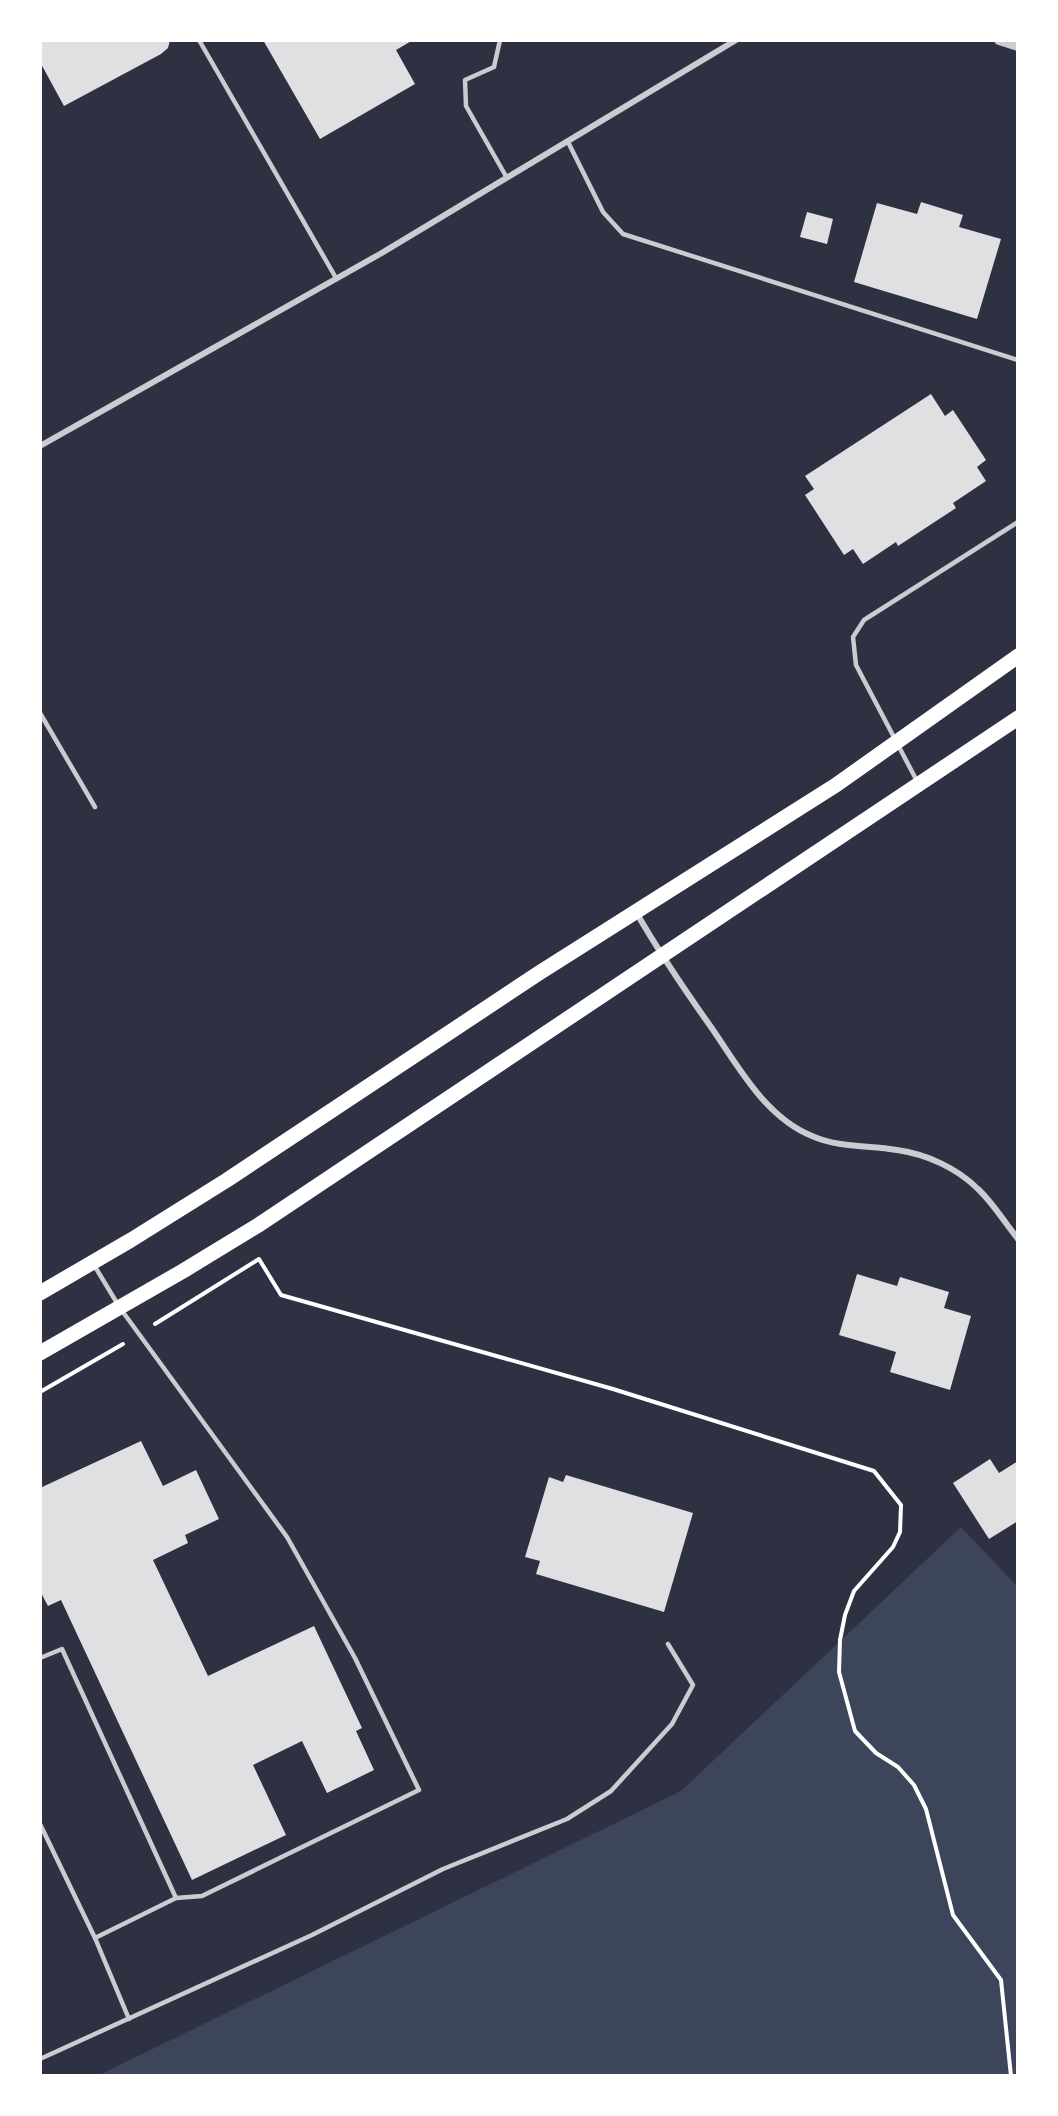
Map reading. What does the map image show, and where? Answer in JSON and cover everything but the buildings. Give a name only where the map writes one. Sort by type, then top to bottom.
[{"type":"main road","points":[[40,1293],[227,1180],[636,911],[836,784],[1017,656]]},
{"type":"main road","points":[[40,1353],[270,1218],[1017,718]]},
{"type":"street","points":[[40,446],[507,179],[736,40]]},
{"type":"street","points":[[999,40],[1017,46]]},
{"type":"street","points":[[636,911],[661,956],[757,1094],[779,1116],[811,1136],[844,1145],[897,1150],[935,1161],[949,1168],[978,1188],[1017,1239]]},
{"type":"lane","points":[[199,40],[336,278]]},
{"type":"lane","points":[[500,40],[494,67],[465,80],[466,106],[507,179]]},
{"type":"lane","points":[[568,142],[603,212],[623,234],[1017,360]]},
{"type":"lane","points":[[918,784],[856,665],[853,638],[864,620],[1017,522]]},
{"type":"lane","points":[[40,713],[95,807]]},
{"type":"lane","points":[[92,1263],[138,1334],[286,1537],[355,1658],[419,1790],[202,1896],[176,1898],[95,1938]]},
{"type":"lane","points":[[40,2059],[312,1935],[443,1869],[567,1819],[611,1791],[672,1724],[693,1686],[668,1644]]},
{"type":"lane","points":[[40,1659],[62,1649],[176,1898]]},
{"type":"lane","points":[[40,1824],[95,1938],[129,2019]]},
{"type":"path","points":[[40,1392],[259,1259],[280,1295],[613,1389],[874,1471],[901,1505],[900,1532],[893,1547],[854,1591],[845,1615],[840,1640],[839,1672],[855,1731],[876,1752],[898,1767],[914,1785],[926,1809],[953,1915],[1001,1980],[1011,2076]]},
{"type":"shaded area","points":[[961,1527],[1017,1586],[1017,2075],[97,2076],[681,1791]]}]
